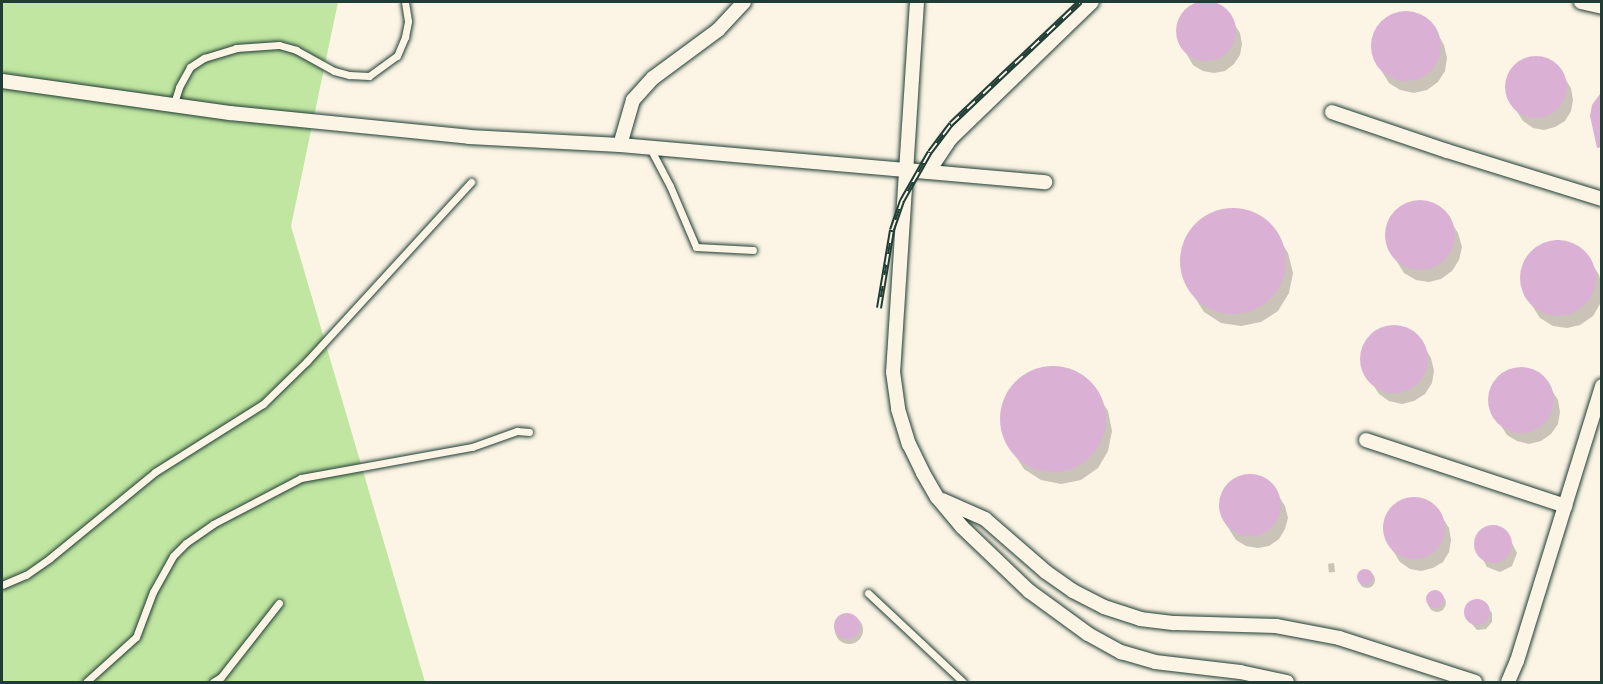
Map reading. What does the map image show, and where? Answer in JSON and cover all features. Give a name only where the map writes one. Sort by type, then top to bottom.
[{"type":"street","points":[[620,145],[633,100],[653,78],[718,30],[744,2]]},
{"type":"street","points":[[917,2],[904,171],[893,372],[898,410],[909,444],[937,497],[962,527],[1029,591],[1088,634],[1121,652],[1155,662],[1240,672],[1287,682]]},
{"type":"street","points":[[928,172],[950,139],[1092,2]]},
{"type":"street","points":[[1581,2],[1602,7]]},
{"type":"street","points":[[2,81],[173,106],[469,137],[620,145],[1046,182]]},
{"type":"street","points":[[1332,112],[1446,152],[1602,199]]},
{"type":"street","points":[[1508,682],[1602,386]]},
{"type":"street","points":[[1366,441],[1565,506]]},
{"type":"street","points":[[937,497],[985,519],[1046,572],[1073,591],[1104,607],[1140,619],[1175,623],[1276,626],[1339,638],[1475,682]]},
{"type":"lane","points":[[173,106],[179,87],[190,67],[204,58],[236,48],[279,45],[296,50],[334,71],[349,75],[369,76],[397,56],[405,37],[408,21],[405,2]]},
{"type":"lane","points":[[650,148],[670,186],[696,247],[753,250]]},
{"type":"lane","points":[[2,585],[26,575],[50,558],[155,472],[263,404],[307,361],[471,182]]},
{"type":"lane","points":[[86,682],[136,637],[157,584],[173,556],[186,543],[213,524],[301,478],[472,447],[517,431],[529,432]]},
{"type":"lane","points":[[868,593],[963,682]]},
{"type":"lane","points":[[213,682],[221,677],[279,603]]},
{"type":"green space","points":[[2,2],[338,2],[291,226],[425,682],[2,682]]},
{"type":"building","points":[[1206,1],[1218,3],[1231,14],[1236,31],[1234,43],[1223,56],[1206,61],[1194,59],[1181,48],[1176,31],[1178,19],[1189,6]]},
{"type":"building","points":[[1399,11],[1413,11],[1426,17],[1435,26],[1441,39],[1439,59],[1431,71],[1413,81],[1399,81],[1386,75],[1377,66],[1371,53],[1371,39],[1377,26],[1386,17]]},
{"type":"building","points":[[1536,56],[1553,61],[1558,65],[1562,70],[1567,87],[1562,104],[1558,109],[1553,113],[1536,118],[1519,113],[1514,109],[1510,104],[1505,87],[1510,70],[1514,65],[1519,61]]},
{"type":"building","points":[[1602,91],[1602,147],[1597,148],[1590,116],[1592,105]]},
{"type":"building","points":[[1413,200],[1427,200],[1440,206],[1449,215],[1455,228],[1453,248],[1445,260],[1427,270],[1413,270],[1400,264],[1391,255],[1385,242],[1385,228],[1391,215],[1400,206]]},
{"type":"building","points":[[1233,208],[1253,212],[1271,223],[1282,241],[1286,261],[1282,281],[1271,299],[1253,310],[1233,314],[1213,310],[1195,299],[1184,281],[1180,261],[1184,241],[1195,223],[1213,212]]},
{"type":"building","points":[[1551,240],[1565,240],[1579,246],[1590,257],[1596,271],[1593,293],[1585,305],[1565,316],[1551,316],[1537,310],[1526,299],[1520,285],[1520,271],[1526,257],[1537,246]]},
{"type":"building","points":[[1394,325],[1407,328],[1418,335],[1425,346],[1428,359],[1425,372],[1418,383],[1407,390],[1394,393],[1381,390],[1370,383],[1363,372],[1360,359],[1363,346],[1370,335],[1381,328]]},
{"type":"building","points":[[1053,366],[1073,370],[1090,382],[1102,399],[1106,419],[1102,439],[1090,456],[1073,468],[1053,472],[1033,468],[1016,456],[1004,439],[1000,419],[1004,399],[1016,382],[1033,370]]},
{"type":"building","points":[[1521,367],[1533,370],[1544,377],[1551,388],[1554,400],[1551,412],[1544,423],[1533,430],[1521,433],[1509,430],[1498,423],[1491,412],[1488,400],[1491,388],[1498,377],[1509,370]]},
{"type":"building","points":[[1244,474],[1256,474],[1272,483],[1279,493],[1281,505],[1279,517],[1272,527],[1256,536],[1244,536],[1233,531],[1224,522],[1219,511],[1219,499],[1224,488],[1233,479]]},
{"type":"building","points":[[1408,497],[1420,497],[1436,506],[1443,516],[1445,528],[1443,540],[1436,550],[1420,559],[1408,559],[1397,554],[1388,545],[1383,534],[1383,522],[1388,511],[1397,502]]},
{"type":"building","points":[[1493,525],[1507,530],[1512,544],[1507,558],[1493,563],[1479,558],[1474,544],[1479,530]]},
{"type":"building","points":[[1365,569],[1373,577],[1365,585],[1357,577]]},
{"type":"building","points":[[1435,590],[1441,593],[1444,599],[1441,605],[1435,608],[1429,605],[1426,599],[1429,593]]},
{"type":"building","points":[[1477,599],[1486,603],[1490,612],[1486,621],[1477,625],[1468,621],[1464,612],[1468,603]]},
{"type":"building","points":[[847,613],[856,617],[860,626],[856,635],[847,639],[838,635],[834,626],[838,617]]},
{"type":"railway","points":[[879,308],[892,230],[902,201],[930,152],[951,124],[1080,2]]}]
